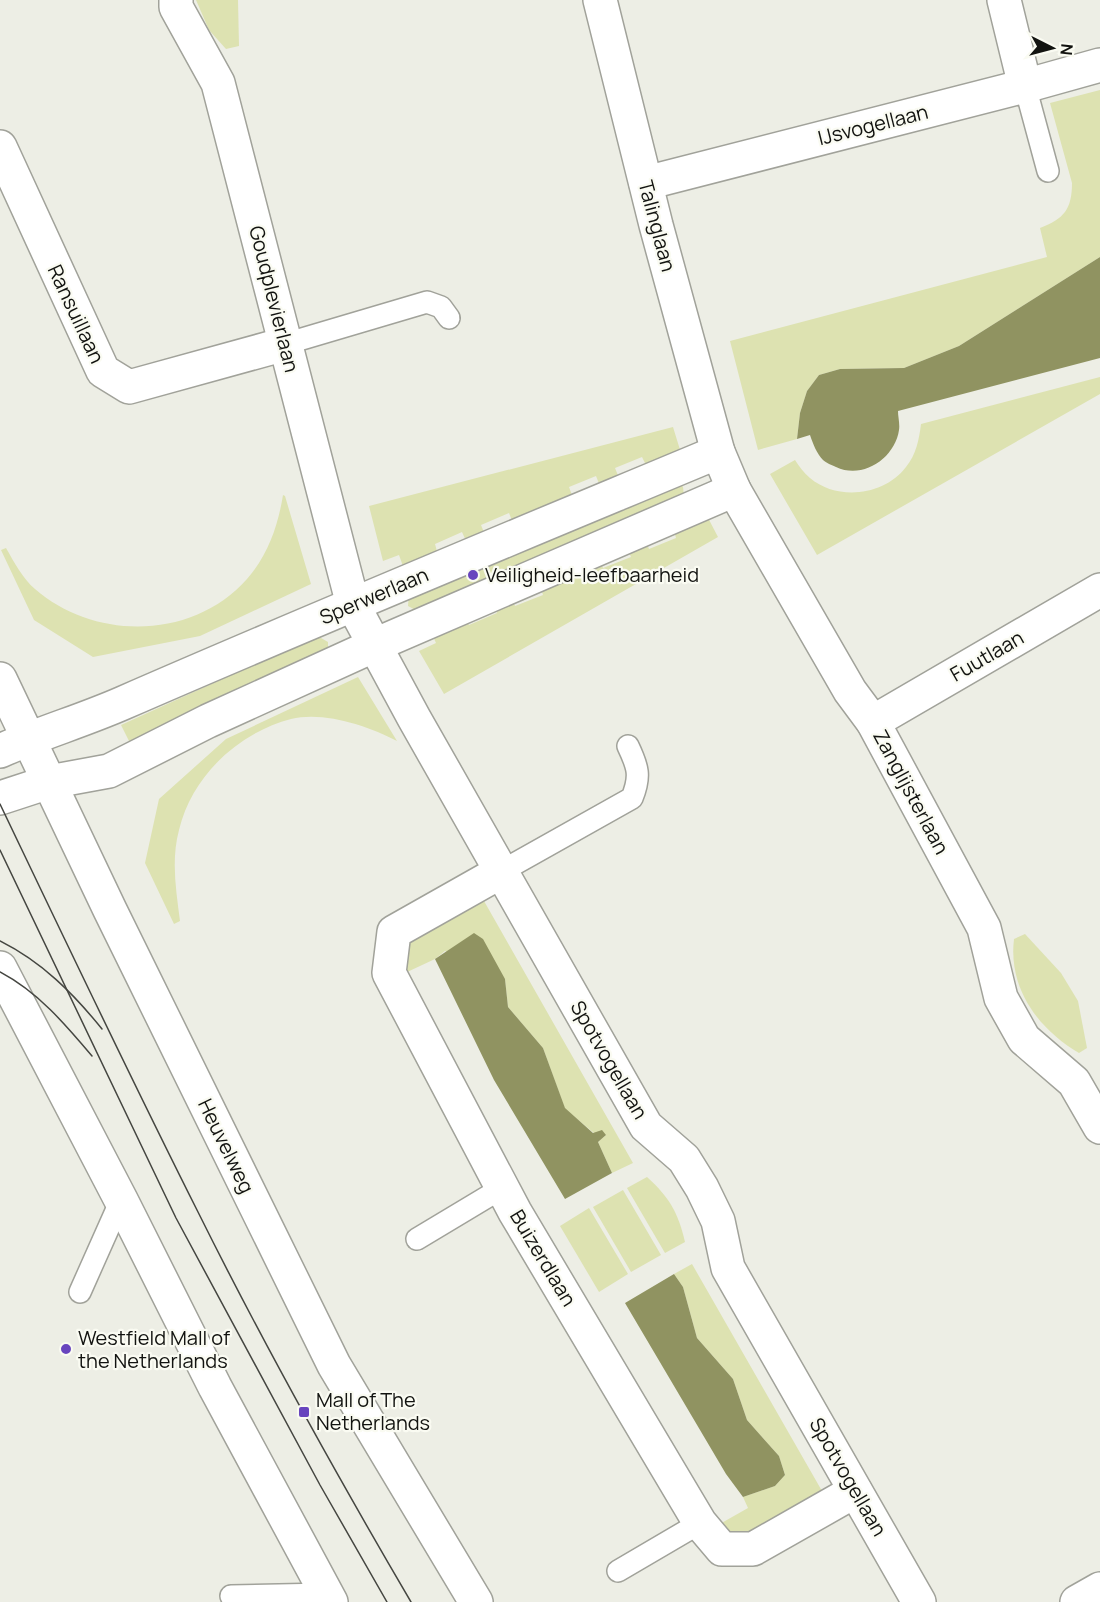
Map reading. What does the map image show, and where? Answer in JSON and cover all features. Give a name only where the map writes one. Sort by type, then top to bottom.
[{"type":"street","name":"Goudplevierlaan","points":[[176,0],[176,7],[218,83],[353,605]]},
{"type":"street","name":"Talinglaan","points":[[600,0],[718,452]]},
{"type":"street","points":[[1004,0],[1025,86]]},
{"type":"street","name":"IJsvogellaan","points":[[646,183],[1100,65]]},
{"type":"street","name":"Ransuillaan","points":[[0,147],[103,371],[129,387],[285,344]]},
{"type":"street","name":"Zanglijsterlaan","points":[[718,452],[734,490],[850,692],[873,722],[984,928],[1001,998],[1024,1039],[1074,1082],[1100,1127]]},
{"type":"street","name":"Sperwerlaan","points":[[14,745],[120,704],[211,663],[718,452]]},
{"type":"street","points":[[0,798],[49,782],[109,771],[208,721],[375,645],[734,490]]},
{"type":"street","name":"Fuutlaan","points":[[873,722],[1100,590]]},
{"type":"street","name":"Spotvogellaan","points":[[353,605],[414,718],[646,1125],[684,1159],[702,1188],[718,1221],[728,1268],[919,1602]]},
{"type":"street","name":"Heuvelweg","points":[[0,679],[14,745],[49,782],[334,1365],[476,1602]]},
{"type":"street","name":"Buizerdlaan","points":[[502,871],[394,932],[389,973],[501,1188],[700,1523],[722,1549],[753,1549],[855,1491]]},
{"type":"street","points":[[0,968],[215,1387],[329,1598]]},
{"type":"street","points":[[1077,1602],[1100,1589]]},
{"type":"lane","points":[[1025,86],[1048,171]]},
{"type":"lane","points":[[285,344],[427,302],[441,307],[449,318]]},
{"type":"lane","points":[[502,871],[632,798],[638,783],[637,764],[628,746]]},
{"type":"lane","points":[[417,1239],[501,1188]]},
{"type":"lane","points":[[80,1292],[121,1200]]},
{"type":"lane","points":[[618,1571],[700,1523]]},
{"type":"lane","points":[[231,1596],[329,1598]]},
{"type":"shaded area","points":[[196,0],[238,0],[239,46],[226,49],[209,30]]},
{"type":"shaded area","points":[[1100,90],[1100,257],[959,346],[904,368],[840,369],[819,375],[807,391],[800,413],[797,439],[758,450],[730,341],[1047,257],[1040,228],[1061,217],[1068,206],[1072,192],[1072,183],[1050,103]]},
{"type":"shaded area","points":[[1100,257],[1100,358],[898,411],[899,430],[891,449],[876,464],[857,471],[846,470],[826,462],[815,449],[810,435],[797,439],[800,413],[807,391],[819,375],[840,369],[904,368],[959,346]]},
{"type":"shaded area","points":[[1100,377],[1100,394],[817,555],[770,474],[795,460],[810,478],[833,490],[860,492],[873,489],[897,477],[906,467],[916,447],[921,424]]},
{"type":"shaded area","points":[[673,427],[681,453],[647,467],[642,457],[615,468],[619,478],[600,486],[596,476],[569,487],[573,498],[513,523],[509,513],[481,525],[485,535],[467,543],[462,532],[435,544],[438,555],[404,569],[399,555],[383,561],[369,506]]},
{"type":"shaded area","points":[[678,481],[683,487],[684,496],[419,612],[408,606],[409,593]]},
{"type":"shaded area","points":[[283,495],[311,584],[200,636],[93,657],[34,620],[1,550],[6,548],[35,589],[59,606],[86,618],[114,625],[143,626],[172,623],[200,614],[225,599],[247,579],[261,560],[271,540]]},
{"type":"shaded area","points":[[706,514],[718,537],[444,694],[419,651],[436,643],[430,630],[465,616],[469,625],[497,613],[493,604],[511,596],[515,606],[543,595],[540,585],[599,559],[603,568],[631,557],[627,547],[645,540],[649,549],[676,538],[673,528]]},
{"type":"shaded area","points":[[315,637],[328,642],[328,651],[131,745],[121,725]]},
{"type":"shaded area","points":[[358,677],[397,741],[346,721],[304,717],[272,726],[236,746],[206,775],[185,810],[175,853],[180,921],[174,924],[145,863],[159,799],[226,739]]},
{"type":"shaded area","points":[[484,901],[633,1163],[612,1173],[598,1142],[606,1135],[594,1133],[565,1109],[543,1048],[508,1007],[505,979],[445,951],[435,959],[405,973],[405,949],[410,942],[473,903]]},
{"type":"shaded area","points":[[474,933],[483,939],[505,979],[508,1007],[543,1048],[565,1108],[593,1133],[602,1130],[606,1135],[598,1142],[612,1173],[565,1199],[494,1080],[435,959]]},
{"type":"shaded area","points":[[1025,934],[1061,973],[1078,1001],[1087,1048],[1079,1053],[1051,1032],[1039,1019],[1021,990],[1013,957],[1014,939]]},
{"type":"shaded area","points":[[647,1177],[672,1206],[685,1242],[665,1253],[627,1188]]},
{"type":"shaded area","points":[[623,1190],[661,1255],[631,1272],[593,1207]]},
{"type":"shaded area","points":[[589,1208],[628,1274],[599,1292],[560,1226]]},
{"type":"shaded area","points":[[692,1264],[822,1491],[818,1498],[751,1537],[732,1538],[718,1525],[748,1508],[743,1497],[775,1486],[785,1475],[779,1456],[747,1420],[733,1379],[697,1338],[683,1287],[674,1274]]},
{"type":"shaded area","points":[[674,1274],[683,1287],[697,1338],[733,1379],[747,1420],[779,1456],[785,1475],[775,1486],[743,1497],[726,1474],[625,1303]]},
{"type":"tram line","points":[[0,804],[223,1262],[301,1409],[411,1602]]},
{"type":"tram line","points":[[0,850],[176,1218],[320,1485],[387,1602]]},
{"type":"tram line","points":[[0,941],[30,959],[56,979],[102,1029]]},
{"type":"tram line","points":[[0,972],[39,999],[92,1056]]},
{"type":"place","name":"Veiligheid-leefbaarheid","points":[[473,575]]},
{"type":"place","name":"Westfield Mall of the Netherlands","points":[[66,1349]]},
{"type":"place","name":"Mall of The Netherlands","points":[[304,1412]]}]
